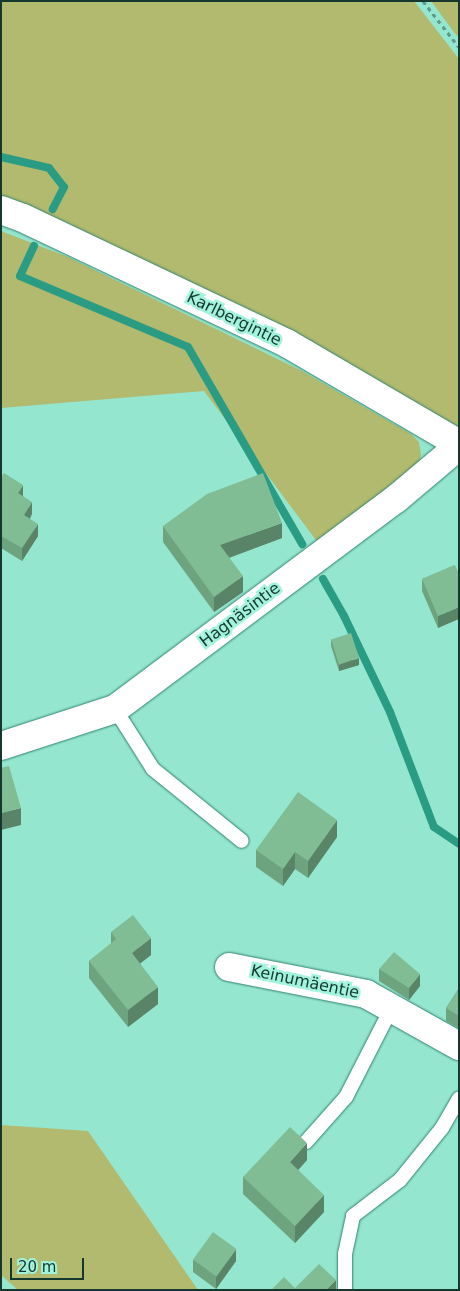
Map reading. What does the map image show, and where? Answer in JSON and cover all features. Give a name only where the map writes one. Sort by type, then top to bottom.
[{"type":"street","name":"Karlbergintie","points":[[1,210],[32,222],[288,344],[459,445]]},
{"type":"street","name":"Hagnäsintie","points":[[1,746],[115,709],[396,499],[459,445]]},
{"type":"street","name":"Keinumäentie","points":[[228,967],[366,994],[459,1046]]},
{"type":"lane","points":[[115,709],[153,769],[242,841]]},
{"type":"lane","points":[[306,1142],[346,1097],[391,1009]]},
{"type":"lane","points":[[345,1290],[346,1254],[353,1216],[400,1180],[442,1128],[459,1099]]},
{"type":"path","points":[[423,1],[459,47]]},
{"type":"green space","points":[[1,1],[414,1],[459,59],[459,427],[174,274],[26,206],[1,197]]},
{"type":"green space","points":[[431,1],[459,1],[459,38],[453,31]]},
{"type":"green space","points":[[1,231],[68,257],[302,371],[411,434],[419,442],[421,455],[418,467],[322,548],[204,391],[1,408]]},
{"type":"green space","points":[[1,1125],[88,1131],[198,1290],[18,1290],[1,1275]]},
{"type":"building","points":[[4,473],[23,485],[18,493],[32,502],[24,515],[38,524],[22,548],[1,536],[1,477]]},
{"type":"building","points":[[263,473],[282,523],[220,545],[243,576],[214,597],[163,526],[207,494]]},
{"type":"building","points":[[455,565],[459,574],[459,607],[438,616],[422,579]]},
{"type":"building","points":[[351,633],[359,658],[339,664],[331,639]]},
{"type":"building","points":[[9,766],[21,808],[1,813],[1,768]]},
{"type":"building","points":[[298,792],[337,820],[308,861],[295,852],[283,869],[256,850]]},
{"type":"building","points":[[133,915],[151,938],[132,953],[158,987],[128,1010],[89,961],[116,939],[111,932]]},
{"type":"building","points":[[394,952],[420,974],[409,988],[379,969]]},
{"type":"building","points":[[459,988],[459,1016],[446,1008]]},
{"type":"building","points":[[290,1127],[307,1143],[290,1162],[324,1195],[295,1226],[243,1177]]},
{"type":"building","points":[[213,1232],[236,1249],[216,1277],[193,1260]]},
{"type":"building","points":[[319,1264],[336,1280],[326,1290],[271,1290],[284,1277],[295,1288]]},
{"type":"waterway","points":[[1,157],[49,168],[64,187],[53,209]]},
{"type":"waterway","points":[[34,246],[20,276],[188,347],[302,544]]},
{"type":"waterway","points":[[323,579],[344,616],[390,712],[434,827],[459,844]]}]
